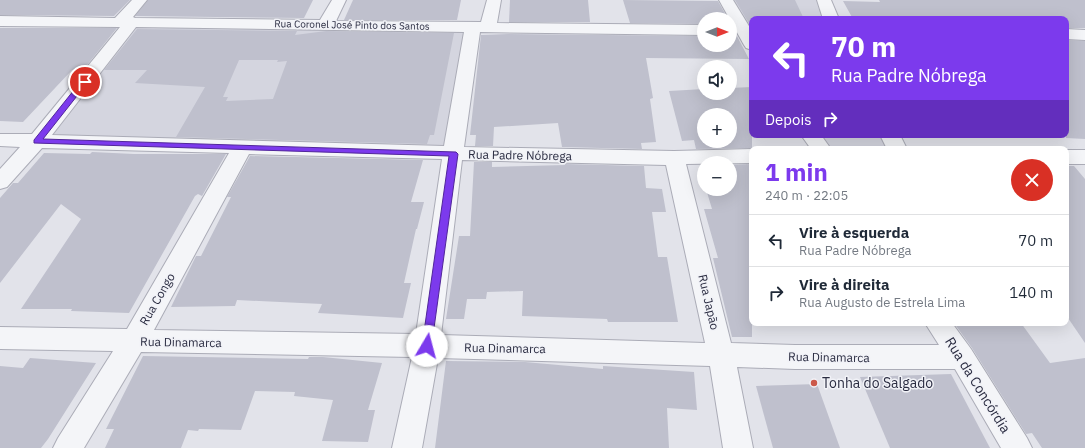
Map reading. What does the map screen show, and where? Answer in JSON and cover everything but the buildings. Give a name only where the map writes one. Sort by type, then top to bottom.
[{"type":"street","points":[[0,182],[37,141],[126,22],[140,0]]},
{"type":"street","points":[[326,24],[339,0]]},
{"type":"street","points":[[407,448],[427,346],[454,154],[480,27],[494,0]]},
{"type":"street","points":[[726,0],[741,31],[749,41]]},
{"type":"street","points":[[824,0],[831,16]]},
{"type":"street","name":"Rua Coronel José Pinto dos Santos","points":[[0,21],[697,30]]},
{"type":"street","points":[[1069,34],[1085,35]]},
{"type":"street","name":"Rua Padre Nóbrega","points":[[0,140],[454,154],[674,158],[749,156]]},
{"type":"street","name":"Rua Congo","points":[[68,448],[134,341],[242,148]]},
{"type":"street","name":"Rua Japão","points":[[674,158],[721,354],[738,448]]},
{"type":"street","name":"Rua da Concórdia","points":[[940,326],[962,358],[1017,448]]},
{"type":"street","name":"Rua Dinamarca","points":[[0,338],[427,346],[795,357],[962,358]]},
{"type":"shaded area","points":[[729,0],[821,0],[827,16],[749,16],[749,29],[745,29],[737,12]]},
{"type":"shaded area","points":[[136,25],[469,29],[447,149],[49,136]]},
{"type":"shaded area","points":[[820,138],[888,138],[892,146],[825,146]]},
{"type":"place","name":"Tonha do Salgado","points":[[814,383]]},
{"type":"route","points":[[85,82],[37,141],[454,154],[427,346]]}]
